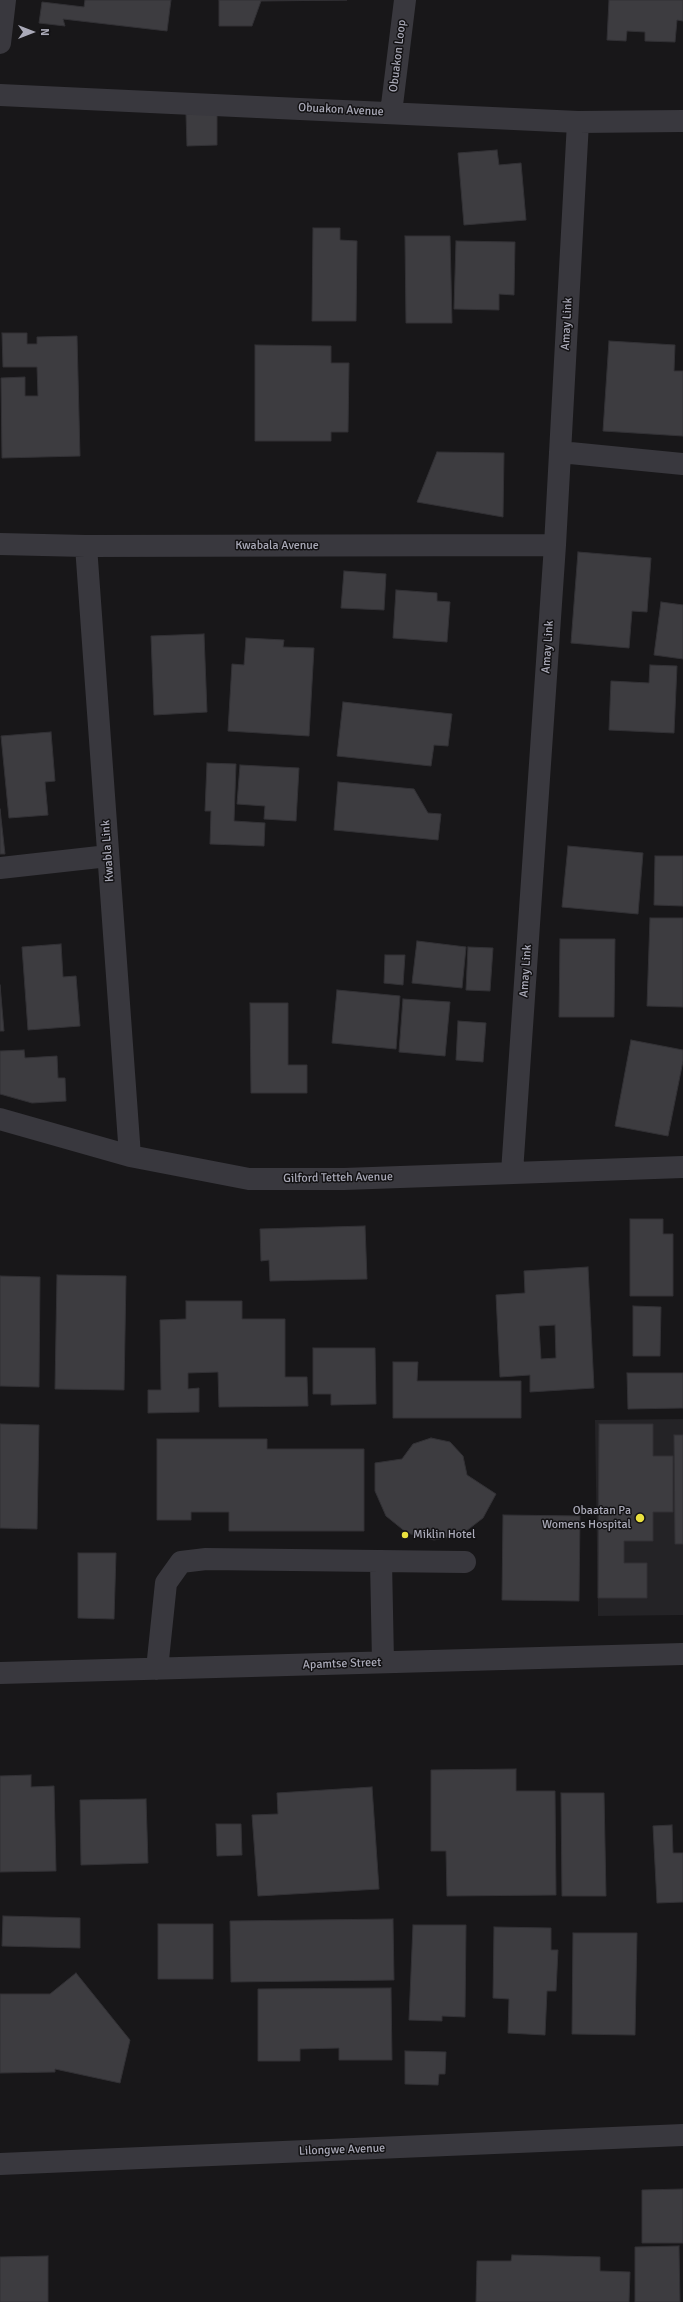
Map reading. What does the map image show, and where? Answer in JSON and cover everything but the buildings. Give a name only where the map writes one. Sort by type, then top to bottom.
[{"type":"street","points":[[0,43],[5,0]]},
{"type":"street","name":"Obuakon Loop","points":[[391,113],[405,0]]},
{"type":"street","name":"Obuakon Avenue","points":[[0,96],[578,122],[683,121]]},
{"type":"street","name":"Amay Link","points":[[512,1172],[560,452],[578,122]]},
{"type":"street","points":[[560,452],[683,464]]},
{"type":"street","name":"Kwabala Avenue","points":[[0,544],[86,546],[554,545]]},
{"type":"street","name":"Kwabla Link","points":[[86,546],[130,1156]]},
{"type":"street","points":[[0,868],[108,856]]},
{"type":"street","name":"Gilford Tetteh Avenue","points":[[0,1119],[130,1156],[249,1179],[344,1179],[683,1167]]},
{"type":"street","points":[[157,1669],[166,1584],[181,1562],[206,1559],[465,1562]]},
{"type":"street","points":[[381,1561],[383,1662]]},
{"type":"street","name":"Apamtse Street","points":[[0,1673],[683,1654]]},
{"type":"street","name":"Lilongwe Avenue","points":[[0,2164],[683,2136]]},
{"type":"shaded area","name":"Obaatan Pa Womens Hospital","points":[[683,1419],[683,1615],[598,1616],[595,1420]]},
{"type":"place","name":"Obaatan Pa Womens Hospital","points":[[640,1518]]},
{"type":"place","name":"Miklin Hotel","points":[[405,1535]]}]
